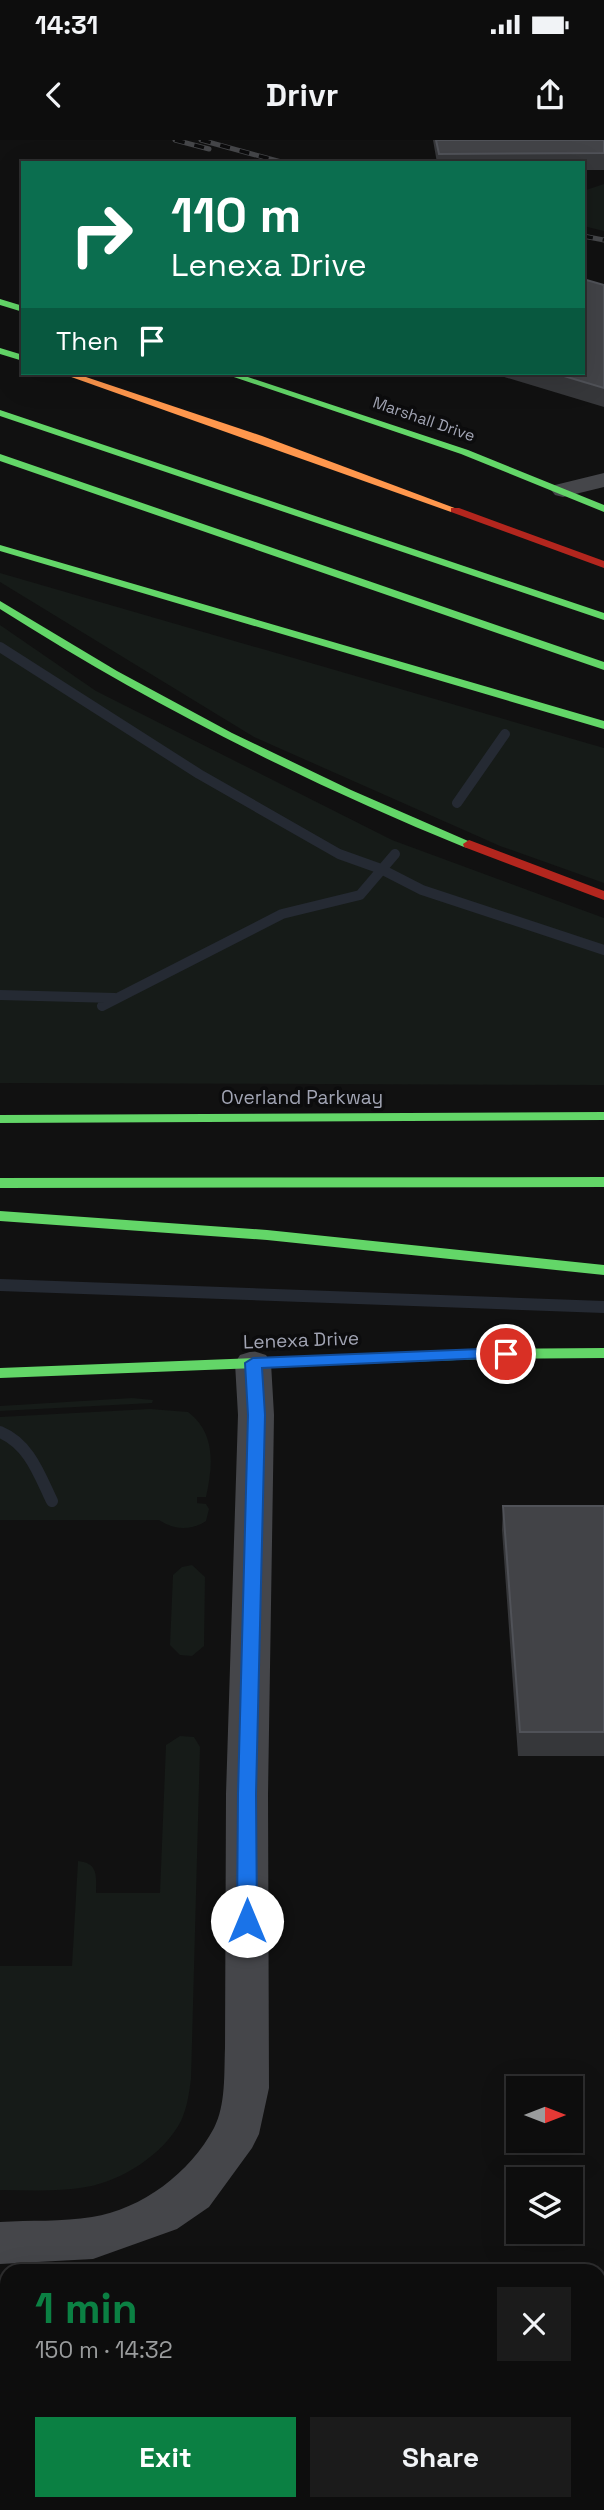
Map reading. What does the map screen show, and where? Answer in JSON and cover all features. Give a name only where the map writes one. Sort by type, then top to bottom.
[{"type":"main road","points":[[0,302],[21,308]]},
{"type":"main road","points":[[0,351],[21,357]]},
{"type":"main road","points":[[71,375],[322,461],[604,565]]},
{"type":"main road","name":"Marshall Drive","points":[[233,375],[415,432],[563,490],[604,509]]},
{"type":"main road","points":[[0,413],[604,617]]},
{"type":"main road","points":[[0,457],[604,666]]},
{"type":"main road","points":[[0,548],[604,725]]},
{"type":"main road","points":[[0,604],[154,699],[241,745],[343,793],[604,896]]},
{"type":"main road","name":"Overland Parkway","points":[[0,1119],[604,1116]]},
{"type":"main road","points":[[0,1183],[604,1182]]},
{"type":"main road","points":[[0,1216],[267,1236],[604,1270]]},
{"type":"main road","name":"Lenexa Drive","points":[[0,1373],[482,1354],[604,1353]]},
{"type":"street","points":[[563,490],[604,480]]},
{"type":"street","points":[[0,2243],[93,2238],[160,2214],[192,2193],[236,2134],[246,2088],[247,1794],[256,1415],[253,1363]]},
{"type":"shaded area","points":[[604,184],[604,231],[585,226],[585,190]]},
{"type":"shaded area","points":[[0,573],[604,748],[604,883],[500,846],[254,737],[0,582]]},
{"type":"shaded area","points":[[0,625],[96,691],[392,840],[604,918],[604,1085],[0,1083]]},
{"type":"shaded area","points":[[132,1398],[153,1400],[152,1403],[0,1411],[0,1406]]},
{"type":"shaded area","points":[[150,1409],[188,1412],[204,1430],[210,1451],[210,1474],[206,1497],[197,1497],[197,1503],[206,1504],[209,1509],[206,1521],[182,1528],[159,1520],[0,1520],[0,1417]]},
{"type":"shaded area","points":[[192,1565],[205,1577],[204,1646],[192,1656],[180,1655],[170,1645],[173,1575],[182,1567]]},
{"type":"shaded area","points":[[180,1736],[194,1737],[200,1747],[191,2079],[183,2116],[174,2133],[153,2155],[114,2179],[75,2189],[0,2190],[0,1966],[72,1966],[78,1861],[93,1868],[96,1893],[160,1893],[166,1745]]},
{"type":"building","points":[[436,140],[604,140],[604,153],[439,154]]},
{"type":"building","points":[[585,280],[604,285],[604,388],[561,375],[585,375]]},
{"type":"building","points":[[503,1506],[604,1506],[604,1732],[520,1732]]},
{"type":"waterway","points":[[0,647],[199,774],[339,854],[382,869]]},
{"type":"waterway","points":[[457,803],[505,734]]},
{"type":"waterway","points":[[382,869],[395,854]]},
{"type":"waterway","points":[[102,1006],[282,914],[360,895],[382,869]]},
{"type":"waterway","points":[[382,869],[422,890],[604,950]]},
{"type":"waterway","points":[[0,995],[115,998]]},
{"type":"waterway","points":[[0,1285],[604,1307]]},
{"type":"waterway","points":[[0,1432],[10,1437],[26,1452],[52,1501]]},
{"type":"railway","points":[[175,140],[209,149]]},
{"type":"railway","points":[[201,140],[278,161]]},
{"type":"railway","points":[[585,236],[604,240]]},
{"type":"traffic: fast","points":[[0,302],[21,308]]},
{"type":"traffic: fast","points":[[0,351],[21,357]]},
{"type":"traffic: fast","points":[[233,375],[465,452],[604,509]]},
{"type":"traffic: fast","points":[[0,413],[604,617]]},
{"type":"traffic: fast","points":[[0,457],[604,666]]},
{"type":"traffic: fast","points":[[0,548],[604,725]]},
{"type":"traffic: fast","points":[[0,604],[113,673],[228,736],[347,793],[469,844]]},
{"type":"traffic: fast","points":[[0,1119],[604,1116]]},
{"type":"traffic: fast","points":[[0,1183],[604,1182]]},
{"type":"traffic: fast","points":[[0,1216],[267,1235],[604,1270]]},
{"type":"traffic: fast","points":[[0,1373],[482,1354],[604,1353]]},
{"type":"traffic: slow","points":[[71,375],[258,438],[455,510]]},
{"type":"traffic: jam","points":[[455,510],[604,565]]},
{"type":"traffic: jam","points":[[469,844],[604,896]]},
{"type":"route","points":[[247,1921],[247,1794],[256,1415],[253,1363],[506,1354]]}]
